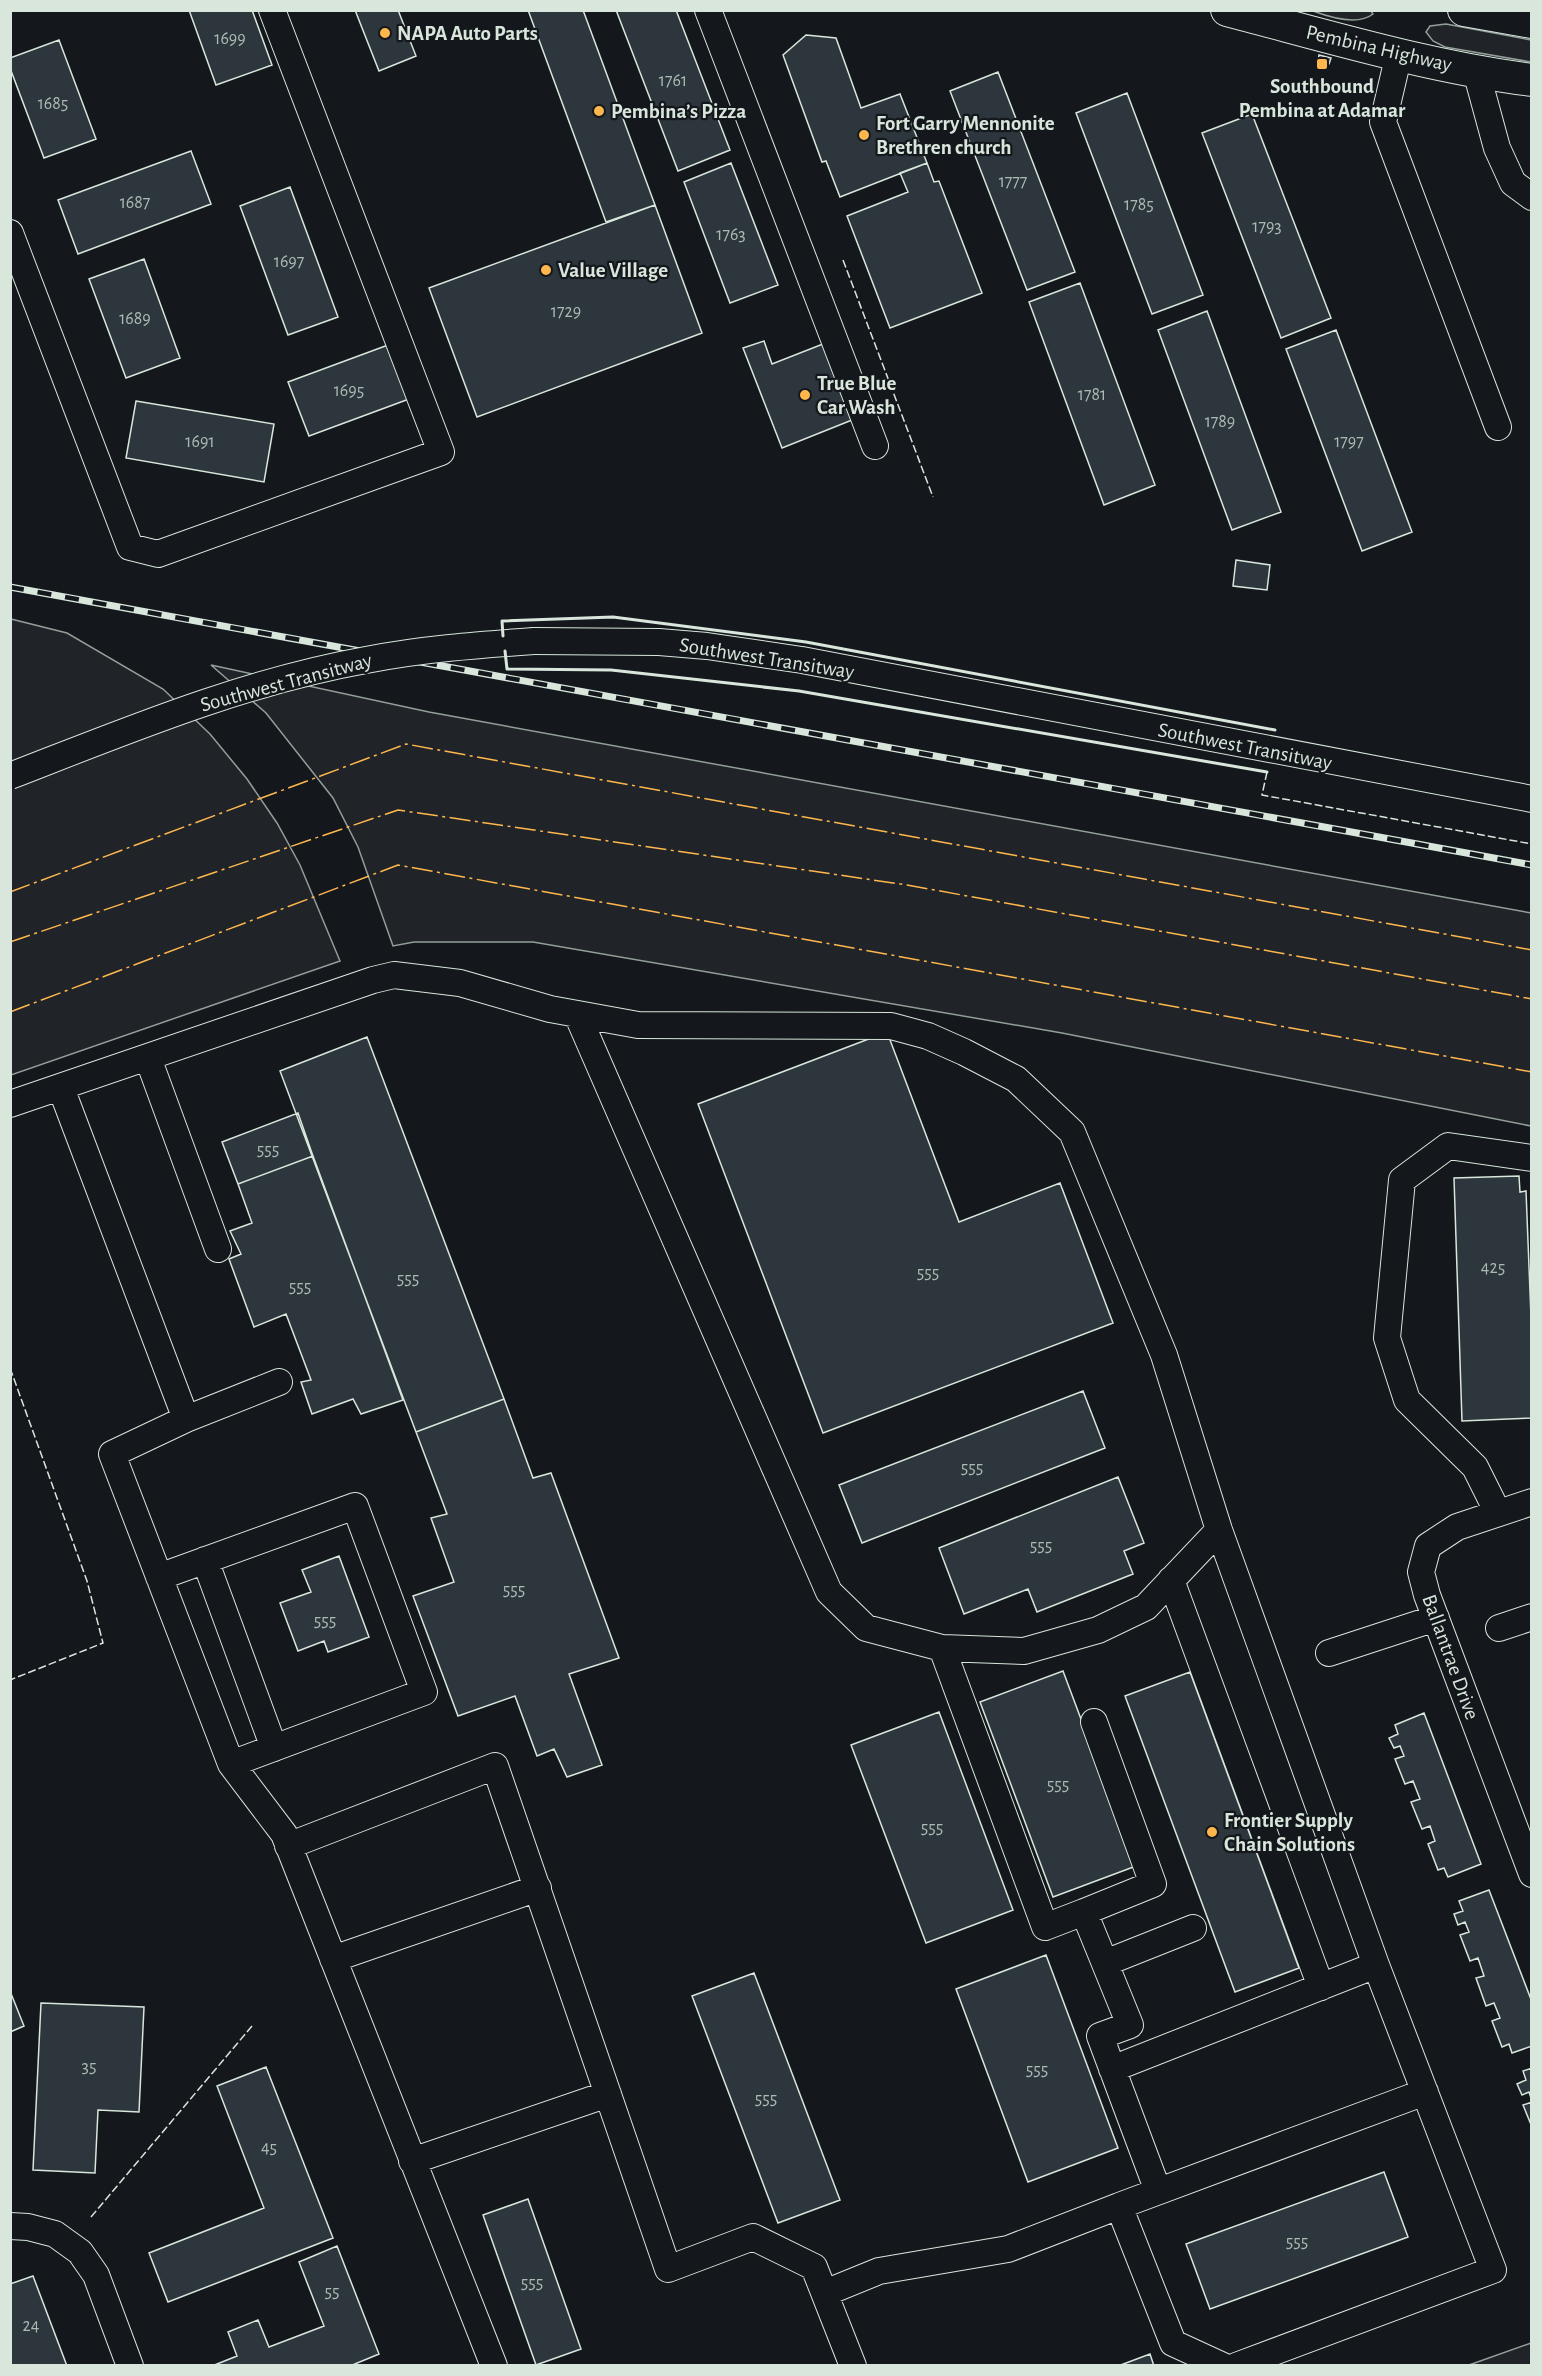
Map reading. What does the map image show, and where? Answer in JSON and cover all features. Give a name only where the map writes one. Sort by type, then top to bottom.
[{"type":"main road","points":[[1464,10],[1532,22]]},
{"type":"main road","name":"Pembina Highway","points":[[1238,12],[1399,54],[1476,71],[1532,80]]},
{"type":"street","points":[[10,233],[130,547],[158,554],[441,452],[272,10]]},
{"type":"street","points":[[708,10],[875,446]]},
{"type":"street","points":[[1399,54],[1383,122],[1498,427]]},
{"type":"street","points":[[1476,71],[1497,148],[1513,183],[1532,197]]},
{"type":"street","name":"Southwest Transitway","points":[[10,776],[163,716],[262,685],[364,660],[443,647],[534,641],[659,642],[707,646],[802,660],[1532,799]]},
{"type":"street","points":[[10,1104],[373,980],[394,975],[460,983],[550,1009],[639,1025],[891,1026],[928,1036],[1016,1079],[1072,1132],[1164,1355],[1219,1530],[1376,1965],[1492,2270],[1236,2366]]},
{"type":"street","points":[[577,1014],[829,1592],[866,1628],[942,1648],[1024,1650],[1098,1630],[1146,1607],[1219,1530]]},
{"type":"street","points":[[148,1058],[218,1249]]},
{"type":"street","points":[[61,1088],[186,1419]]},
{"type":"street","points":[[1498,1513],[1475,1467],[1407,1400],[1387,1338],[1390,1304],[1402,1180],[1448,1146],[1532,1158]]},
{"type":"street","points":[[279,1383],[186,1419],[112,1454],[231,1764],[284,1834],[494,2366]]},
{"type":"street","name":"Ballantrae Drive","points":[[1532,1502],[1457,1527],[1428,1546],[1421,1572],[1532,1874]]},
{"type":"street","points":[[159,1577],[355,1506],[424,1692],[231,1764]]},
{"type":"street","points":[[205,1560],[274,1748]]},
{"type":"street","points":[[1171,1580],[1321,1987]]},
{"type":"street","points":[[1500,1628],[1532,1617]]},
{"type":"street","points":[[1329,1653],[1436,1618]]},
{"type":"street","points":[[942,1648],[1045,1927],[1153,1884],[1094,1722]]},
{"type":"street","points":[[288,1846],[495,1766],[668,2269],[753,2237],[814,2266],[853,2366]]},
{"type":"street","points":[[333,1959],[538,1888]]},
{"type":"street","points":[[1084,1912],[1130,2025],[1100,2036],[1158,2191]]},
{"type":"street","points":[[1105,1963],[1193,1928]]},
{"type":"street","points":[[1112,2069],[1376,1965]]},
{"type":"street","points":[[825,2294],[879,2271],[1008,2249],[1425,2092]]},
{"type":"street","points":[[412,2162],[608,2094]]},
{"type":"street","points":[[1119,2206],[1173,2343],[1223,2366]]},
{"type":"street","points":[[10,2226],[28,2227],[55,2234],[80,2252],[96,2275],[130,2366]]},
{"type":"shaded area","points":[[1313,11],[1371,11],[1373,14],[1367,18],[1352,20],[1335,18]]},
{"type":"shaded area","points":[[1446,24],[1531,40],[1531,62],[1445,47],[1433,41],[1426,32],[1430,26]]},
{"type":"shaded area","points":[[11,619],[67,633],[163,689],[210,734],[247,779],[277,823],[300,865],[340,961],[11,1075]]},
{"type":"shaded area","points":[[211,665],[429,712],[1531,913],[1531,1126],[1062,1033],[533,942],[414,942],[393,946],[358,847],[333,798],[266,713]]},
{"type":"shaded area","points":[[1531,2343],[1531,2365],[1469,2365]]},
{"type":"building","points":[[189,10],[252,10],[272,65],[216,85]]},
{"type":"building","name":"NAPA Auto Parts","points":[[355,10],[398,10],[416,56],[379,71]]},
{"type":"building","points":[[528,10],[583,10],[655,205],[606,222]]},
{"type":"building","points":[[616,10],[676,10],[730,150],[678,171]]},
{"type":"building","name":"Fort Garry Mennonite Brethren church","points":[[806,35],[836,38],[861,108],[900,94],[927,163],[840,197],[826,161],[822,162],[783,55]]},
{"type":"building","points":[[59,40],[96,139],[44,158],[10,68],[10,58]]},
{"type":"building","points":[[1319,55],[1331,58],[1329,64],[1318,62]]},
{"type":"building","points":[[998,72],[1075,272],[1027,290],[950,91]]},
{"type":"building","points":[[1127,93],[1203,295],[1152,314],[1076,113]]},
{"type":"building","points":[[1252,114],[1331,318],[1281,338],[1202,133]]},
{"type":"building","points":[[191,151],[211,204],[78,254],[58,200]]},
{"type":"building","points":[[731,163],[778,285],[730,303],[684,182]]},
{"type":"building","points":[[927,163],[934,182],[939,181],[982,293],[890,328],[847,216],[908,192],[900,173]]},
{"type":"building","points":[[290,187],[338,317],[288,335],[240,206]]},
{"type":"building","points":[[655,205],[702,333],[477,417],[429,288]]},
{"type":"building","points":[[144,259],[180,358],[126,378],[89,279]]},
{"type":"building","points":[[1080,283],[1155,485],[1104,505],[1029,302]]},
{"type":"building","points":[[1207,311],[1281,512],[1232,530],[1158,330]]},
{"type":"building","points":[[1336,330],[1412,532],[1362,551],[1286,349]]},
{"type":"building","name":"True Blue Car Wash","points":[[764,341],[772,364],[828,342],[857,418],[782,448],[743,348]]},
{"type":"building","points":[[388,345],[409,399],[309,436],[288,382]]},
{"type":"building","points":[[136,401],[274,424],[264,482],[126,458]]},
{"type":"building","points":[[1236,560],[1270,565],[1267,590],[1233,586]]},
{"type":"building","points":[[887,1032],[959,1222],[1060,1183],[1113,1323],[823,1433],[698,1104]]},
{"type":"building","points":[[367,1037],[504,1399],[416,1432],[280,1071]]},
{"type":"building","points":[[298,1113],[313,1156],[238,1184],[222,1142]]},
{"type":"building","points":[[313,1156],[403,1400],[361,1414],[353,1399],[312,1414],[301,1382],[311,1380],[286,1314],[254,1327],[229,1259],[241,1254],[230,1231],[252,1223],[238,1184]]},
{"type":"building","points":[[1519,1176],[1520,1192],[1526,1191],[1532,1342],[1532,1418],[1462,1421],[1454,1178]]},
{"type":"building","points":[[1083,1391],[1105,1448],[862,1543],[839,1485]]},
{"type":"building","points":[[504,1399],[533,1478],[551,1473],[619,1658],[569,1674],[602,1765],[567,1777],[554,1749],[537,1756],[515,1696],[458,1716],[413,1596],[454,1582],[431,1518],[447,1514],[416,1432]]},
{"type":"building","points":[[1118,1477],[1144,1543],[1124,1551],[1133,1574],[1037,1612],[1028,1589],[964,1614],[939,1548]]},
{"type":"building","points":[[339,1556],[369,1637],[328,1652],[324,1641],[298,1651],[280,1603],[311,1592],[302,1570]]},
{"type":"building","points":[[1063,1671],[1136,1866],[1053,1897],[980,1702]]},
{"type":"building","name":"Frontier Supply Chain Solutions","points":[[1190,1672],[1299,1968],[1235,1992],[1125,1696]]},
{"type":"building","points":[[939,1712],[1013,1910],[926,1943],[851,1745]]},
{"type":"building","points":[[1424,1713],[1481,1864],[1448,1877],[1444,1868],[1438,1870],[1428,1844],[1435,1841],[1430,1826],[1422,1829],[1411,1802],[1420,1799],[1413,1781],[1405,1784],[1395,1759],[1404,1756],[1400,1746],[1394,1748],[1389,1738],[1398,1734],[1395,1725]]},
{"type":"building","points":[[1489,1890],[1532,2002],[1532,2046],[1512,2053],[1509,2044],[1502,2047],[1492,2021],[1500,2018],[1494,2003],[1486,2006],[1476,1978],[1484,1976],[1478,1958],[1470,1961],[1460,1935],[1469,1932],[1465,1922],[1458,1925],[1454,1914],[1463,1911],[1459,1901]]},
{"type":"building","points":[[1046,1955],[1118,2148],[1028,2182],[956,1989]]},
{"type":"building","points":[[754,1973],[840,2200],[778,2223],[692,1996]]},
{"type":"building","points":[[10,1991],[24,2026],[10,2032]]},
{"type":"building","points":[[41,2003],[144,2007],[139,2112],[98,2110],[95,2173],[33,2170]]},
{"type":"building","points":[[266,2067],[333,2238],[168,2302],[149,2253],[264,2208],[217,2086]]},
{"type":"building","points":[[1532,2068],[1532,2101],[1529,2092],[1522,2095],[1517,2084],[1526,2080],[1523,2071]]},
{"type":"building","points":[[1532,2102],[1532,2127],[1523,2105]]},
{"type":"building","points":[[1384,2172],[1408,2237],[1210,2309],[1186,2244]]},
{"type":"building","points":[[528,2199],[581,2349],[536,2365],[483,2215]]},
{"type":"building","points":[[337,2246],[379,2354],[350,2366],[212,2366],[237,2356],[228,2332],[258,2320],[269,2347],[324,2326],[299,2262]]},
{"type":"building","points":[[33,2276],[67,2366],[10,2366],[10,2284]]},
{"type":"building","points":[[1150,2354],[1154,2366],[1118,2366]]},
{"type":"railway","points":[[10,587],[1532,865]]},
{"type":"fence","points":[[843,260],[933,497]]},
{"type":"fence","points":[[1267,772],[1262,795],[1532,844]]},
{"type":"fence","points":[[10,1368],[87,1581],[103,1643],[10,1680]]},
{"type":"fence","points":[[91,2217],[252,2026]]},
{"type":"wall","points":[[503,636],[502,621],[613,617],[806,642],[1275,730]]},
{"type":"wall","points":[[505,651],[507,669],[611,670],[799,691],[1267,772]]},
{"type":"power","points":[[10,892],[406,744],[1532,950]]},
{"type":"power","points":[[10,942],[398,810],[907,885],[1532,999]]},
{"type":"power","points":[[10,1012],[398,865],[1532,1072]]},
{"type":"place","name":"NAPA Auto Parts","points":[[385,33]]},
{"type":"place","name":"Southbound Pembina at Adamar","points":[[1322,64]]},
{"type":"place","name":"Pembina’s Pizza","points":[[599,111]]},
{"type":"place","name":"Fort Garry Mennonite Brethren church","points":[[864,135]]},
{"type":"place","name":"Value Village","points":[[546,270]]},
{"type":"place","name":"True Blue Car Wash","points":[[805,395]]},
{"type":"place","name":"Frontier Supply Chain Solutions","points":[[1212,1832]]}]
